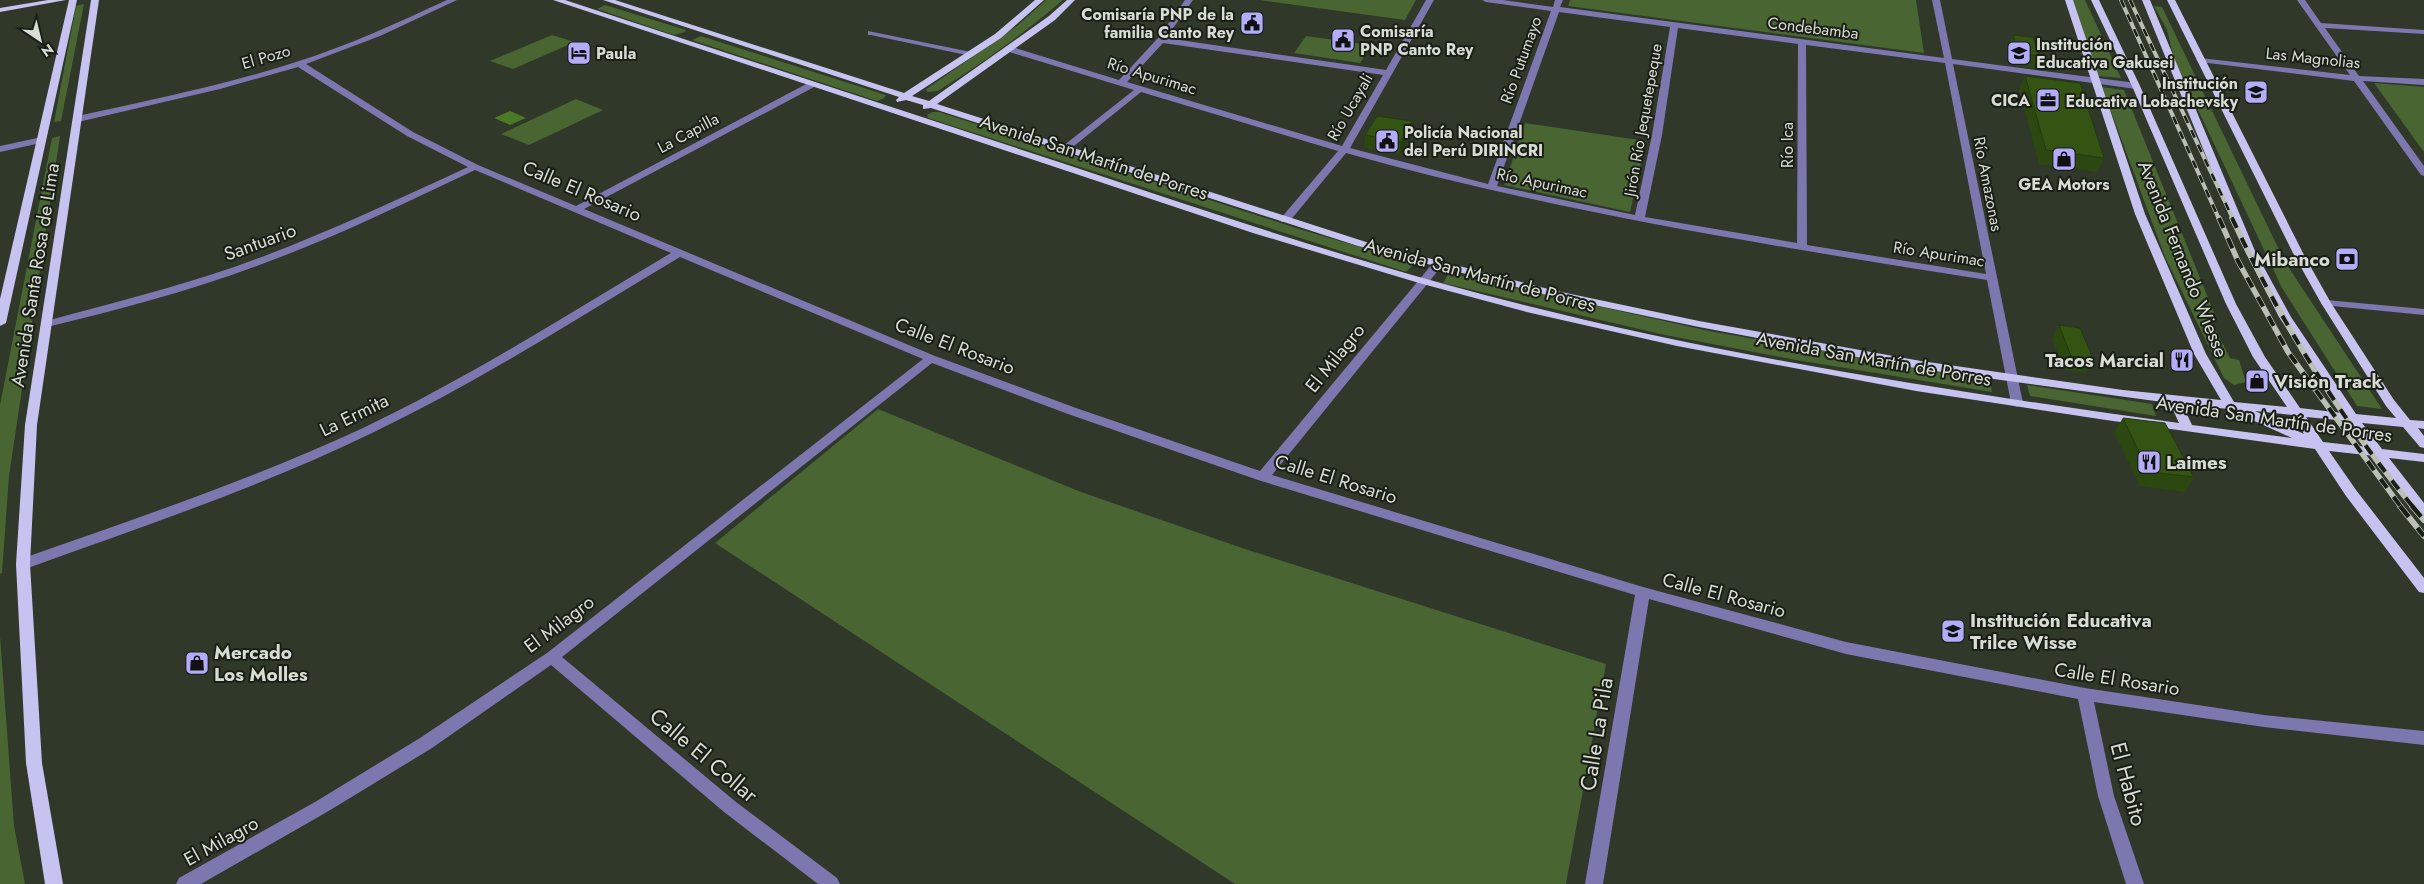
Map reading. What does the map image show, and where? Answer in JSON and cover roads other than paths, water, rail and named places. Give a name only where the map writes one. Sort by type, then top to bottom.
[{"type":"main road","points":[[0,2],[11,0]]},
{"type":"main road","points":[[0,10],[62,0]]},
{"type":"main road","name":"Avenida Santa Rosa de Lima","points":[[0,323],[73,0]]},
{"type":"main road","name":"Avenida Santa Rosa de Lima","points":[[54,884],[34,762],[23,564],[31,425],[48,324],[95,0]]},
{"type":"main road","name":"Avenida San Martín de Porres","points":[[557,0],[1282,239],[1423,282],[1633,334],[1820,371],[2017,403],[2320,446],[2424,458]]},
{"type":"main road","points":[[586,10],[608,0]]},
{"type":"main road","name":"Avenida San Martín de Porres","points":[[608,0],[1362,244],[1551,293],[1699,324],[1921,365],[2174,399],[2424,425]]},
{"type":"main road","points":[[888,109],[998,36],[1040,0]]},
{"type":"main road","points":[[912,117],[1052,18],[1070,0]]},
{"type":"main road","name":"Avenida Fernando Wiesse","points":[[2069,0],[2140,214],[2200,354],[2230,405]]},
{"type":"main road","name":"Avenida Fernando Wiesse","points":[[2094,0],[2136,86],[2232,304],[2259,357],[2351,493],[2424,588]]},
{"type":"main road","points":[[2146,0],[2250,250],[2285,317],[2352,418],[2424,512]]},
{"type":"main road","points":[[2171,0],[2299,255],[2326,303],[2390,403],[2424,444]]},
{"type":"main road","points":[[681,41],[702,31]]},
{"type":"main road","points":[[2174,399],[2187,427]]},
{"type":"main road","points":[[2230,405],[2320,446]]},
{"type":"street","name":"El Pozo","points":[[78,119],[298,64],[385,31],[453,0]]},
{"type":"street","points":[[1121,83],[1161,40],[1189,0]]},
{"type":"street","name":"Río Ucayali","points":[[1285,220],[1344,150],[1430,0]]},
{"type":"street","name":"Condebamba","points":[[1486,0],[2136,86]]},
{"type":"street","name":"Río Putumayo","points":[[1491,188],[1559,0]]},
{"type":"street","name":"Río Amazonas","points":[[1936,0],[2017,403]]},
{"type":"street","points":[[2301,0],[2424,173]]},
{"type":"street","name":"Jirón Río Jequetepeque","points":[[1639,219],[1657,135],[1674,25]]},
{"type":"street","points":[[2320,25],[2424,32]]},
{"type":"street","points":[[871,33],[971,54]]},
{"type":"street","points":[[1161,40],[1387,73]]},
{"type":"street","name":"Río Ica","points":[[1802,42],[1802,248]]},
{"type":"street","name":"Río Apurimac","points":[[1009,49],[1344,150],[1491,188],[1639,219],[1802,248],[1992,278]]},
{"type":"street","name":"Las Magnolias","points":[[2200,60],[2337,77],[2424,82]]},
{"type":"street","name":"Calle El Rosario","points":[[298,64],[410,134],[475,167],[931,358],[1072,411],[1263,477],[1643,592],[1846,648],[2085,694],[2264,721],[2424,738]]},
{"type":"street","name":"La Capilla","points":[[576,209],[813,84]]},
{"type":"street","points":[[1066,148],[1140,88]]},
{"type":"street","points":[[0,148],[42,140]]},
{"type":"street","name":"Santuario","points":[[48,324],[196,283],[264,260],[329,234],[475,167]]},
{"type":"street","name":"La Ermita","points":[[23,564],[242,485],[324,451],[462,380],[679,253]]},
{"type":"street","name":"El Milagro","points":[[1263,477],[1437,264]]},
{"type":"street","points":[[2326,303],[2424,312]]},
{"type":"street","name":"El Milagro","points":[[185,884],[321,807],[426,743],[552,657],[931,358]]},
{"type":"street","name":"Calle La Pila","points":[[1594,884],[1643,592]]},
{"type":"street","name":"Calle El Collar","points":[[552,657],[730,807],[831,884]]},
{"type":"street","name":"El Habito","points":[[2085,694],[2106,796],[2135,884]]},
{"type":"railway","points":[[2121,0],[2219,219]]},
{"type":"railway","points":[[2130,0],[2233,219]]},
{"type":"railway","points":[[2219,218],[2238,261],[2288,352],[2401,507]]},
{"type":"railway","points":[[2232,218],[2291,332],[2361,439],[2413,507]]},
{"type":"railway","points":[[2400,506],[2424,536]]},
{"type":"railway","points":[[2412,506],[2424,520]]},
{"type":"place","name":"Comisaría PNP de la familia Canto Rey","points":[[1252,23]]},
{"type":"place","name":"Comisaría PNP Canto Rey","points":[[1343,40]]},
{"type":"place","name":"Paula","points":[[579,53]]},
{"type":"place","name":"Institución Educativa Gakusei","points":[[2019,53]]},
{"type":"place","name":"Institución Educativa Lobachevsky","points":[[2256,92]]},
{"type":"place","name":"CICA","points":[[2048,100]]},
{"type":"place","name":"Policía Nacional del Perú DIRINCRI","points":[[1387,141]]},
{"type":"place","name":"GEA Motors","points":[[2064,159]]},
{"type":"place","name":"Mibanco","points":[[2347,259]]},
{"type":"place","name":"Tacos Marcial","points":[[2182,360]]},
{"type":"place","name":"Visión Track","points":[[2257,381]]},
{"type":"place","name":"Laimes","points":[[2149,462]]},
{"type":"place","name":"Institución Educativa Trilce Wisse","points":[[1953,631]]},
{"type":"place","name":"Mercado Los Molles","points":[[197,663]]}]
